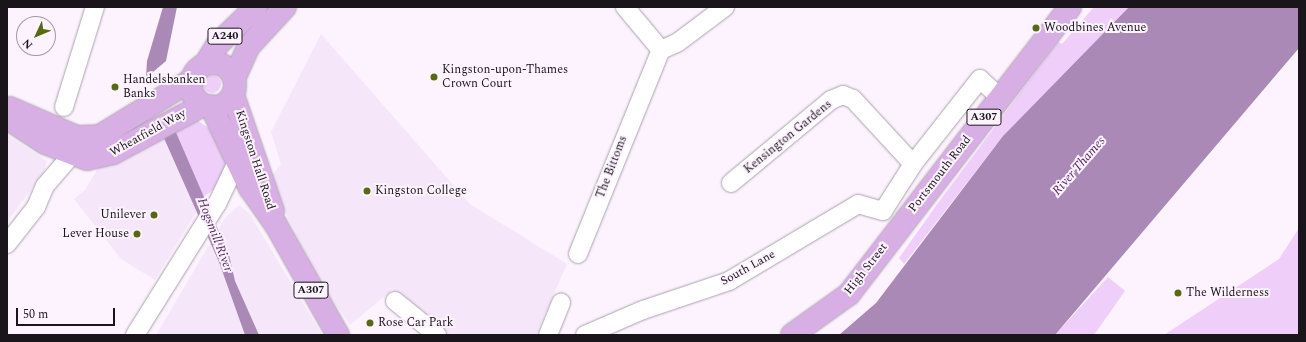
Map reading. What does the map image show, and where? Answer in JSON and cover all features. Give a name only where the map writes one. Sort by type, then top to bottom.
[{"type":"main road","name":"A240","points":[[206,63],[218,44],[256,7]]},
{"type":"main road","name":"A240","points":[[234,87],[249,46],[285,7]]},
{"type":"main road","name":"Portsmouth Road","points":[[898,228],[1070,7]]},
{"type":"main road","points":[[206,63],[225,67],[234,87],[222,105],[207,105],[194,96],[193,80],[206,63]]},
{"type":"main road","name":"Wheatfield Way","points":[[7,108],[77,137],[88,138],[110,133],[193,80]]},
{"type":"main road","name":"Kingston Hall Road","points":[[234,87],[276,225]]},
{"type":"main road","name":"Kingston Hall Road","points":[[207,105],[238,160],[250,188],[276,225],[338,335]]},
{"type":"main road","name":"Wheatfield Way","points":[[78,157],[113,153],[207,105]]},
{"type":"main road","points":[[7,118],[78,157]]},
{"type":"main road","name":"High Street","points":[[792,335],[849,294],[898,228]]},
{"type":"street","points":[[64,107],[95,7]]},
{"type":"street","points":[[625,7],[661,50],[677,43],[725,7]]},
{"type":"street","name":"The Bittoms","points":[[578,254],[646,80],[661,50]]},
{"type":"street","points":[[898,228],[884,211],[913,164],[980,79],[999,97]]},
{"type":"street","name":"Kensington Gardens","points":[[731,183],[831,100],[843,96],[853,99],[913,164]]},
{"type":"street","points":[[7,244],[44,194],[51,192],[78,157],[88,138]]},
{"type":"street","points":[[135,335],[198,232],[217,205],[238,160]]},
{"type":"street","points":[[217,205],[250,188]]},
{"type":"street","name":"South Lane","points":[[585,335],[643,310],[729,281],[858,204],[884,211]]},
{"type":"street","points":[[395,301],[437,335]]},
{"type":"street","points":[[552,334],[561,302]]},
{"type":"shaded area","points":[[1094,7],[1129,7],[1003,136],[904,264],[899,258],[938,203],[1058,42],[1062,44]]},
{"type":"shaded area","name":"Kingston College","points":[[321,34],[470,204],[567,264],[536,335],[448,335],[392,290],[350,325],[318,279],[269,179],[281,164],[271,132]]},
{"type":"shaded area","points":[[208,75],[216,75],[221,80],[219,91],[216,93],[208,93],[203,88],[203,80]]},
{"type":"shaded area","points":[[194,118],[213,131],[228,167],[216,188],[203,197],[175,130]]},
{"type":"shaded area","points":[[7,135],[47,161],[43,174],[7,222]]},
{"type":"shaded area","points":[[163,136],[197,211],[155,280],[121,259],[74,199],[85,190],[100,165]]},
{"type":"shaded area","points":[[239,205],[250,214],[322,335],[156,335],[225,218]]},
{"type":"shaded area","points":[[1299,228],[1299,335],[1164,335],[1279,259]]},
{"type":"shaded area","points":[[1108,277],[1125,291],[1094,335],[1055,335]]},
{"type":"water","points":[[163,7],[177,7],[166,61],[146,78],[147,61]]},
{"type":"water","name":"River Thames","points":[[1129,7],[1299,7],[1299,48],[1055,335],[839,335],[876,303],[1003,136]]},
{"type":"water","name":"Hogsmill River","points":[[175,130],[229,255],[235,281],[259,335],[245,335],[219,262],[163,136]]},
{"type":"place","name":"Woodbines Avenue","points":[[1036,28]]},
{"type":"place","name":"Kingston-upon-Thames Crown Court","points":[[434,77]]},
{"type":"place","name":"Handelsbanken Banks","points":[[115,87]]},
{"type":"place","name":"Kingston College","points":[[367,191]]},
{"type":"place","name":"Unilever","points":[[154,215]]},
{"type":"place","name":"Lever House","points":[[137,234]]},
{"type":"place","name":"The Wilderness","points":[[1178,293]]},
{"type":"place","name":"Rose Car Park","points":[[370,323]]}]
